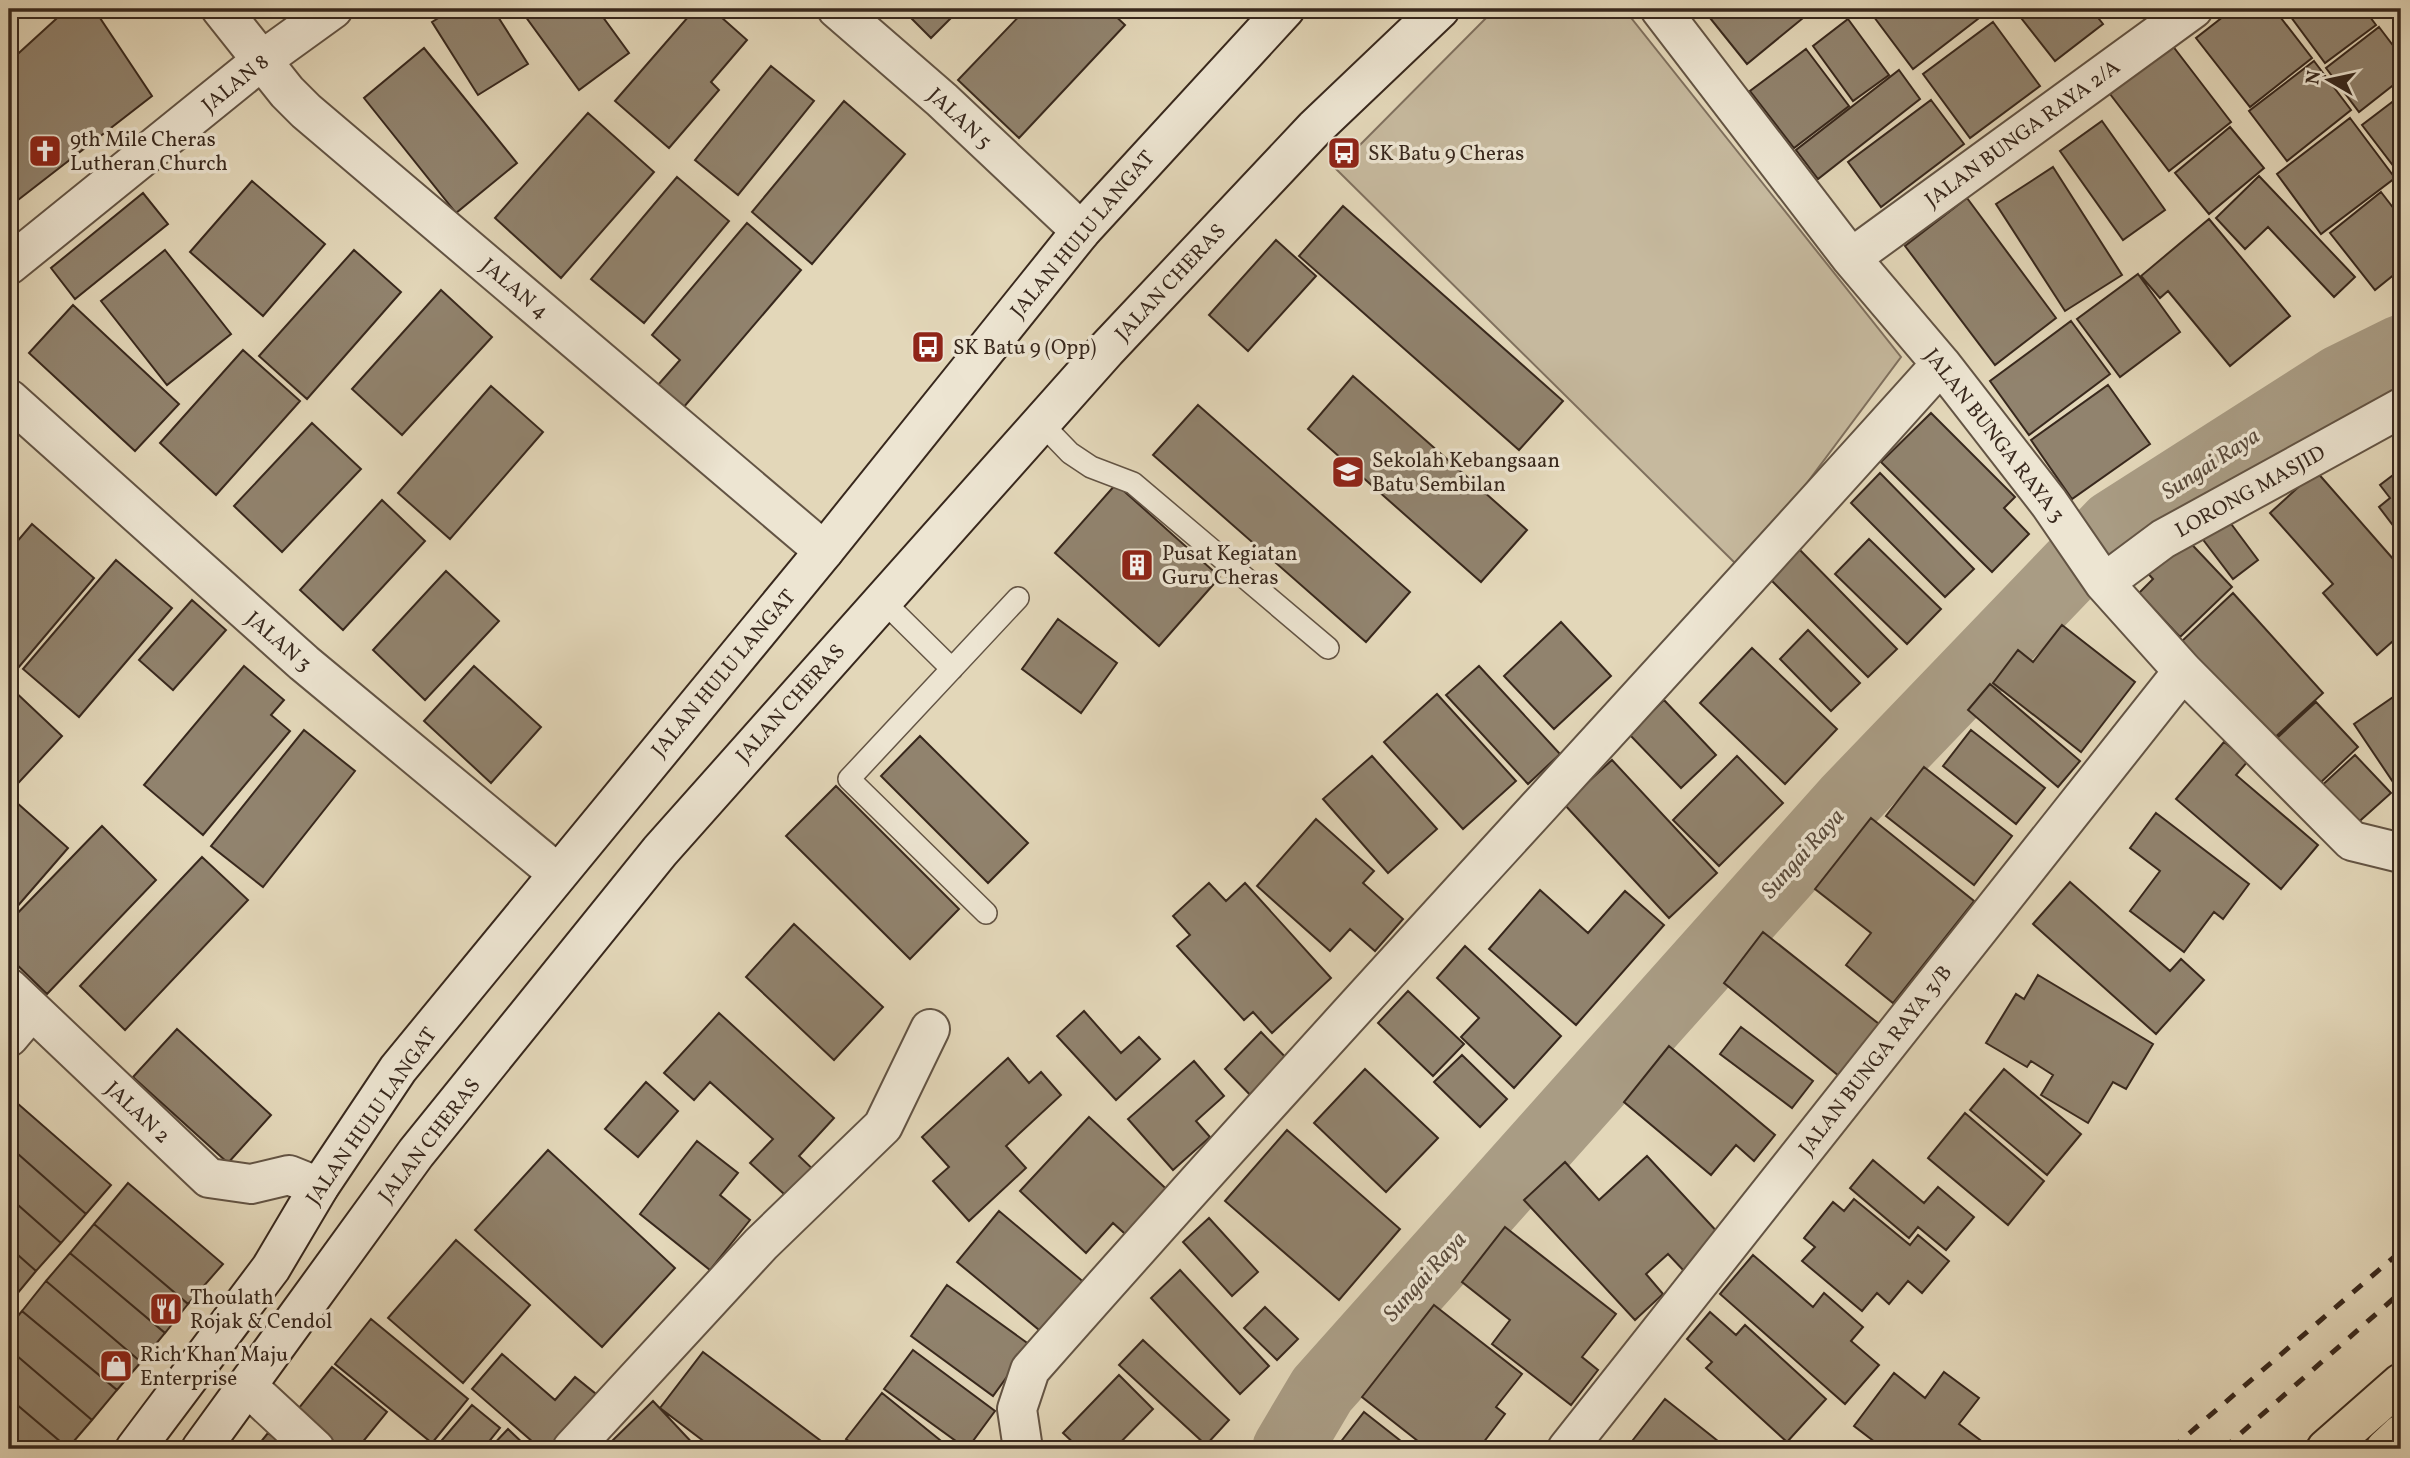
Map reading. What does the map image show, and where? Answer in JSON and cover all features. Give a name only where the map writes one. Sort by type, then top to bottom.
[{"type":"highway","points":[[2326,1449],[2401,1382]]},
{"type":"highway","points":[[2385,1449],[2401,1434]]},
{"type":"street","name":"JALAN 4","points":[[221,9],[261,61],[306,111],[824,551]]},
{"type":"street","name":"JALAN 8","points":[[9,265],[261,61],[333,9]]},
{"type":"street","name":"JALAN 5","points":[[837,9],[942,100],[1080,230]]},
{"type":"street","name":"JALAN HULU LANGAT","points":[[135,1449],[271,1268],[304,1181],[824,551],[1080,230],[1285,9]]},
{"type":"street","name":"JALAN CHERAS","points":[[201,1449],[416,1153],[651,861],[1041,423],[1315,128],[1440,9]]},
{"type":"street","name":"JALAN BUNGA RAYA 3","points":[[1660,9],[1851,258],[1941,364],[2049,503],[2104,583],[2183,671],[2352,841],[2401,853]]},
{"type":"street","name":"JALAN BUNGA RAYA 2/A","points":[[1851,258],[2193,9]]},
{"type":"street","points":[[1026,1448],[1017,1409],[1030,1370],[1248,1124],[1738,591],[1941,364]]},
{"type":"street","name":"JALAN 3","points":[[9,399],[304,663],[556,873]]},
{"type":"street","name":"LORONG MASJID","points":[[2104,583],[2163,539],[2401,408]]},
{"type":"street","name":"JALAN BUNGA RAYA 3/B","points":[[1567,1449],[2183,671]]},
{"type":"street","name":"JALAN 2","points":[[16,1012],[209,1178],[251,1184],[304,1181]]},
{"type":"street","points":[[572,1449],[761,1244],[883,1126],[930,1030]]},
{"type":"street","points":[[247,1386],[315,1449]]},
{"type":"lane","points":[[1041,423],[1070,453],[1091,467],[1133,483],[1328,648]]},
{"type":"lane","points":[[986,913],[849,779],[1018,598]]},
{"type":"lane","points":[[882,600],[952,669]]},
{"type":"shaded area","points":[[1495,9],[1624,9],[1901,357],[1742,570],[1336,169]]},
{"type":"building","name":"9th Mile Cheras Lutheran Church","points":[[67,9],[94,9],[152,96],[9,207],[9,62]]},
{"type":"building","points":[[453,9],[493,9],[528,64],[478,95],[432,22]]},
{"type":"building","points":[[520,9],[597,9],[629,53],[579,90]]},
{"type":"building","points":[[695,9],[712,9],[747,40],[711,82],[719,90],[669,148],[615,101]]},
{"type":"building","points":[[902,9],[960,9],[931,38]]},
{"type":"building","points":[[1026,9],[1108,9],[1125,25],[1019,138],[958,80]]},
{"type":"building","points":[[1710,9],[1814,9],[1747,64],[1706,13]]},
{"type":"building","points":[[1876,9],[1979,9],[1983,15],[1913,69],[1871,13]]},
{"type":"building","points":[[2014,9],[2091,9],[2103,24],[2055,61]]},
{"type":"building","points":[[2233,9],[2274,9],[2312,58],[2250,107],[2196,38]]},
{"type":"building","points":[[2285,9],[2364,9],[2376,25],[2325,63]]},
{"type":"building","points":[[1848,19],[1889,75],[1853,101],[1813,46]]},
{"type":"building","points":[[1993,22],[2040,86],[1970,138],[1923,74]]},
{"type":"building","points":[[2379,27],[2401,56],[2401,79],[2359,112],[2326,68]]},
{"type":"building","points":[[2172,45],[2231,122],[2169,171],[2110,94]]},
{"type":"building","points":[[424,48],[517,163],[456,213],[364,98]]},
{"type":"building","points":[[1806,49],[1849,106],[1794,148],[1750,91]]},
{"type":"building","points":[[2314,61],[2351,110],[2287,161],[2249,111]]},
{"type":"building","points":[[771,66],[814,101],[738,195],[695,160]]},
{"type":"building","points":[[1899,70],[1920,99],[1818,179],[1796,150]]},
{"type":"building","points":[[2401,97],[2401,176],[2362,125]]},
{"type":"building","points":[[1931,100],[1964,144],[1881,207],[1848,162]]},
{"type":"building","points":[[844,101],[905,154],[812,264],[752,212]]},
{"type":"building","points":[[588,113],[654,172],[561,278],[495,218]]},
{"type":"building","points":[[2350,118],[2395,178],[2321,234],[2277,174]]},
{"type":"building","points":[[2102,121],[2165,210],[2123,240],[2060,151]]},
{"type":"building","points":[[2230,127],[2264,168],[2209,214],[2175,173]]},
{"type":"building","points":[[2053,167],[2122,275],[2065,311],[1996,204]]},
{"type":"building","points":[[2259,176],[2355,277],[2334,297],[2268,227],[2245,249],[2216,218]]},
{"type":"building","points":[[677,177],[729,221],[644,323],[591,279]]},
{"type":"building","points":[[252,181],[325,244],[263,316],[190,252]]},
{"type":"building","points":[[2381,192],[2401,218],[2401,269],[2375,290],[2330,233]]},
{"type":"building","points":[[143,193],[168,224],[75,299],[51,268]]},
{"type":"building","points":[[1967,198],[2056,318],[1995,365],[1905,246]]},
{"type":"building","points":[[1343,206],[1563,401],[1519,450],[1299,256]]},
{"type":"building","points":[[2209,219],[2290,316],[2230,366],[2168,291],[2160,298],[2141,276]]},
{"type":"building","points":[[747,223],[801,270],[683,408],[658,385],[680,360],[652,335]]},
{"type":"building","points":[[1276,240],[1316,276],[1248,351],[1209,315]]},
{"type":"building","points":[[165,250],[231,334],[167,385],[101,301]]},
{"type":"building","points":[[354,250],[401,292],[307,399],[259,356]]},
{"type":"building","points":[[2138,274],[2180,332],[2120,377],[2077,319]]},
{"type":"building","points":[[441,290],[492,337],[402,435],[352,389]]},
{"type":"building","points":[[73,305],[179,404],[135,451],[29,353]]},
{"type":"building","points":[[2071,321],[2110,374],[2029,435],[1990,381]]},
{"type":"building","points":[[243,350],[300,401],[216,495],[160,443]]},
{"type":"building","points":[[1353,376],[1527,530],[1481,582],[1308,429]]},
{"type":"building","points":[[2108,385],[2150,444],[2072,499],[2031,440]]},
{"type":"building","points":[[491,386],[543,432],[450,539],[398,493]]},
{"type":"building","points":[[1198,405],[1410,592],[1366,642],[1153,455]]},
{"type":"building","points":[[1931,413],[2015,497],[2004,508],[2029,534],[1992,572],[1881,462]]},
{"type":"building","points":[[312,423],[361,469],[282,552],[234,506]]},
{"type":"building","points":[[2401,469],[2401,536],[2379,507],[2390,498],[2380,485]]},
{"type":"building","points":[[2316,471],[2401,568],[2401,634],[2377,655],[2323,593],[2333,584],[2270,513]]},
{"type":"building","points":[[1880,473],[1974,569],[1945,597],[1851,503]]},
{"type":"building","name":"Pusat Kegiatan Guru Cheras","points":[[1116,484],[1220,577],[1159,646],[1055,553]]},
{"type":"building","points":[[382,500],[425,541],[343,630],[300,590]]},
{"type":"building","points":[[2226,517],[2258,560],[2233,579],[2201,537]]},
{"type":"building","points":[[32,524],[94,578],[18,668],[9,660],[9,551]]},
{"type":"building","points":[[2181,533],[2232,587],[2180,637],[2139,593],[2153,579],[2144,569]]},
{"type":"building","points":[[1869,539],[1941,609],[1907,644],[1835,574]]},
{"type":"building","points":[[1797,547],[1897,649],[1868,677],[1768,577]]},
{"type":"building","points":[[116,560],[172,608],[79,717],[23,669]]},
{"type":"building","points":[[446,571],[499,621],[425,700],[373,650]]},
{"type":"building","points":[[2233,593],[2323,693],[2271,741],[2182,641]]},
{"type":"building","points":[[192,600],[226,630],[173,690],[139,660]]},
{"type":"building","points":[[1058,619],[1117,663],[1081,713],[1022,669]]},
{"type":"building","points":[[1561,622],[1611,676],[1554,729],[1504,676]]},
{"type":"building","points":[[2062,625],[2135,682],[2081,752],[1993,683],[2018,650],[2033,662]]},
{"type":"building","points":[[1808,630],[1860,683],[1831,711],[1780,659]]},
{"type":"building","points":[[1752,648],[1837,729],[1785,784],[1700,703]]},
{"type":"building","points":[[244,666],[284,700],[271,715],[290,731],[203,835],[144,785]]},
{"type":"building","points":[[474,666],[541,727],[491,783],[424,721]]},
{"type":"building","points":[[1479,666],[1560,754],[1528,784],[1446,695]]},
{"type":"building","points":[[1990,684],[2080,761],[2058,787],[1968,710]]},
{"type":"building","points":[[9,688],[62,736],[9,793]]},
{"type":"building","points":[[2399,693],[2401,697],[2401,794],[2354,724]]},
{"type":"building","points":[[1437,694],[1516,781],[1463,829],[1384,742]]},
{"type":"building","points":[[1664,700],[1716,755],[1681,788],[1629,734]]},
{"type":"building","points":[[2316,702],[2358,747],[2318,785],[2276,739]]},
{"type":"building","points":[[304,730],[355,771],[263,887],[211,846]]},
{"type":"building","points":[[1971,730],[2045,788],[2016,824],[1943,766]]},
{"type":"building","points":[[920,736],[1028,843],[988,883],[881,776]]},
{"type":"building","points":[[2224,742],[2248,761],[2236,775],[2318,845],[2281,889],[2176,799]]},
{"type":"building","points":[[2355,755],[2391,793],[2353,827],[2318,789]]},
{"type":"building","points":[[1372,756],[1437,829],[1388,873],[1323,799]]},
{"type":"building","points":[[1737,756],[1783,803],[1719,866],[1673,820]]},
{"type":"building","points":[[1612,760],[1717,873],[1669,918],[1564,804]]},
{"type":"building","points":[[1924,767],[2012,836],[1974,885],[1886,816]]},
{"type":"building","points":[[836,786],[959,909],[910,959],[786,836]]},
{"type":"building","points":[[16,802],[68,848],[9,916],[9,810]]},
{"type":"building","points":[[2156,813],[2249,884],[2223,919],[2214,912],[2184,952],[2130,911],[2160,871],[2130,848]]},
{"type":"building","points":[[1871,818],[1974,901],[1893,1003],[1846,965],[1871,933],[1815,889]]},
{"type":"building","points":[[1316,819],[1374,871],[1363,883],[1403,919],[1375,951],[1350,929],[1330,951],[1257,886]]},
{"type":"building","points":[[102,826],[156,880],[47,994],[9,957],[9,922]]},
{"type":"building","points":[[202,857],[248,900],[125,1030],[80,986]]},
{"type":"building","points":[[2070,882],[2170,971],[2181,959],[2204,980],[2156,1034],[2033,924]]},
{"type":"building","points":[[1209,883],[1226,901],[1245,883],[1331,978],[1272,1033],[1253,1012],[1244,1020],[1177,946],[1190,935],[1173,916]]},
{"type":"building","points":[[1540,890],[1588,933],[1625,891],[1664,925],[1576,1025],[1489,949]]},
{"type":"building","points":[[794,924],[883,1007],[834,1060],[746,977]]},
{"type":"building","points":[[1763,932],[1879,1024],[1839,1076],[1724,983]]},
{"type":"building","points":[[1465,946],[1561,1036],[1514,1088],[1461,1037],[1479,1018],[1437,978]]},
{"type":"building","points":[[2038,975],[2153,1044],[2126,1089],[2113,1082],[2088,1123],[2041,1095],[2053,1075],[2031,1061],[2027,1067],[1986,1043],[2016,994],[2024,999]]},
{"type":"building","points":[[1408,991],[1464,1044],[1433,1076],[1378,1023]]},
{"type":"building","points":[[1084,1011],[1121,1053],[1139,1037],[1160,1059],[1116,1100],[1057,1036]]},
{"type":"building","points":[[719,1013],[834,1118],[799,1156],[820,1176],[795,1204],[750,1163],[773,1139],[710,1082],[694,1100],[664,1073]]},
{"type":"building","points":[[1741,1027],[1813,1081],[1792,1108],[1720,1054]]},
{"type":"building","points":[[177,1029],[271,1115],[228,1163],[133,1077]]},
{"type":"building","points":[[1261,1032],[1293,1065],[1256,1101],[1225,1069]]},
{"type":"building","points":[[1669,1046],[1775,1135],[1754,1161],[1736,1145],[1711,1175],[1624,1102]]},
{"type":"building","points":[[1462,1055],[1507,1099],[1480,1127],[1434,1082]]},
{"type":"building","points":[[1008,1058],[1029,1083],[1041,1072],[1061,1095],[1006,1146],[1026,1168],[969,1221],[933,1181],[949,1167],[922,1137]]},
{"type":"building","points":[[1194,1061],[1224,1096],[1196,1121],[1210,1137],[1173,1170],[1128,1119]]},
{"type":"building","points":[[1365,1069],[1438,1138],[1386,1192],[1314,1123]]},
{"type":"building","points":[[2004,1069],[2081,1134],[2047,1175],[1970,1110]]},
{"type":"building","points":[[646,1082],[678,1111],[638,1157],[605,1129]]},
{"type":"building","points":[[9,1096],[111,1185],[86,1214],[9,1146]]},
{"type":"building","points":[[1965,1113],[2044,1181],[2008,1225],[1928,1158]]},
{"type":"building","points":[[1089,1117],[1175,1197],[1134,1242],[1113,1223],[1086,1253],[1020,1191]]},
{"type":"building","points":[[1287,1130],[1400,1229],[1339,1300],[1225,1201]]},
{"type":"building","points":[[697,1141],[738,1173],[720,1195],[750,1220],[710,1270],[640,1214]]},
{"type":"building","points":[[9,1146],[86,1214],[61,1243],[9,1197]]},
{"type":"building","points":[[548,1150],[675,1268],[602,1347],[475,1230]]},
{"type":"building","points":[[1647,1156],[1721,1236],[1684,1271],[1668,1254],[1646,1274],[1663,1294],[1635,1320],[1524,1200],[1565,1162],[1599,1200]]},
{"type":"building","points":[[1873,1160],[1924,1203],[1938,1187],[1974,1217],[1946,1250],[1918,1227],[1909,1238],[1850,1188]]},
{"type":"building","points":[[128,1183],[223,1264],[188,1304],[94,1224]]},
{"type":"building","points":[[9,1197],[61,1243],[36,1271],[9,1247]]},
{"type":"building","points":[[1854,1199],[1910,1245],[1918,1235],[1949,1261],[1922,1293],[1908,1281],[1889,1304],[1877,1293],[1862,1311],[1802,1261],[1815,1247],[1804,1238],[1833,1202],[1844,1211]]},
{"type":"building","points":[[999,1211],[1086,1284],[1044,1334],[957,1262]]},
{"type":"building","points":[[1209,1218],[1258,1272],[1232,1296],[1183,1242]]},
{"type":"building","points":[[94,1224],[188,1304],[165,1333],[70,1253]]},
{"type":"building","points":[[1505,1227],[1616,1314],[1582,1357],[1598,1370],[1571,1405],[1492,1344],[1510,1320],[1462,1282]]},
{"type":"building","points":[[456,1240],[530,1305],[463,1383],[388,1318]]},
{"type":"building","points":[[9,1247],[36,1271],[12,1300],[9,1297]]},
{"type":"building","points":[[70,1253],[165,1333],[141,1362],[46,1281]]},
{"type":"building","points":[[1753,1255],[1813,1307],[1824,1293],[1863,1327],[1851,1341],[1879,1365],[1845,1404],[1720,1294]]},
{"type":"building","points":[[1180,1270],[1269,1366],[1240,1394],[1151,1298]]},
{"type":"building","points":[[46,1281],[141,1362],[117,1390],[22,1311]]},
{"type":"building","points":[[947,1285],[1030,1345],[993,1396],[911,1336]]},
{"type":"building","points":[[1434,1305],[1522,1374],[1496,1407],[1505,1414],[1480,1447],[1483,1449],[1428,1449],[1362,1397]]},
{"type":"building","points":[[1265,1307],[1298,1339],[1277,1360],[1244,1328]]},
{"type":"building","points":[[22,1311],[117,1390],[92,1420],[9,1349],[9,1327]]},
{"type":"building","points":[[1710,1312],[1736,1335],[1745,1325],[1826,1399],[1787,1442],[1706,1368],[1712,1362],[1687,1339]]},
{"type":"building","points":[[371,1319],[468,1399],[432,1443],[335,1364]]},
{"type":"building","points":[[1143,1340],[1229,1420],[1206,1445],[1119,1365]]},
{"type":"building","points":[[9,1349],[92,1420],[68,1448],[9,1398]]},
{"type":"building","points":[[913,1350],[995,1411],[967,1449],[884,1389]]},
{"type":"building","points":[[703,1352],[821,1441],[815,1449],[714,1449],[660,1408]]},
{"type":"building","points":[[502,1354],[555,1400],[575,1377],[596,1394],[550,1449],[541,1449],[472,1389]]},
{"type":"building","points":[[332,1367],[387,1412],[357,1449],[337,1449],[294,1414]]},
{"type":"building","points":[[1944,1372],[1979,1398],[1959,1424],[1992,1449],[1884,1449],[1854,1426],[1894,1373],[1925,1398]]},
{"type":"building","points":[[1119,1375],[1153,1409],[1114,1449],[1080,1449],[1063,1433]]},
{"type":"building","points":[[882,1393],[951,1449],[859,1449],[846,1439]]},
{"type":"building","points":[[9,1398],[68,1448],[68,1449],[9,1447]]},
{"type":"building","points":[[1665,1399],[1728,1449],[1634,1449],[1629,1445]]},
{"type":"building","points":[[653,1401],[698,1449],[621,1449],[613,1440]]},
{"type":"building","points":[[472,1405],[500,1428],[483,1449],[436,1447]]},
{"type":"building","points":[[1364,1412],[1411,1449],[1336,1448]]},
{"type":"building","points":[[508,1429],[529,1449],[489,1449]]},
{"type":"building","points":[[268,1433],[289,1449],[255,1449]]},
{"type":"waterway","name":"Sungai Raya","points":[[1287,1449],[1322,1390],[1847,802],[2113,525],[2340,380],[2401,350]]},
{"type":"railway","points":[[2171,1449],[2401,1251]]},
{"type":"railway","points":[[2223,1449],[2401,1292]]},
{"type":"place","name":"9th Mile Cheras Lutheran Church","points":[[45,151]]},
{"type":"place","name":"SK Batu 9 Cheras","points":[[1344,153]]},
{"type":"place","name":"SK Batu 9 (Opp)","points":[[928,347]]},
{"type":"place","name":"Sekolah Kebangsaan Batu Sembilan","points":[[1348,472]]},
{"type":"place","name":"Pusat Kegiatan Guru Cheras","points":[[1137,565]]},
{"type":"place","name":"Thoulath Rojak & Cendol","points":[[166,1309]]},
{"type":"place","name":"Rich Khan Maju Enterprise","points":[[116,1366]]}]
